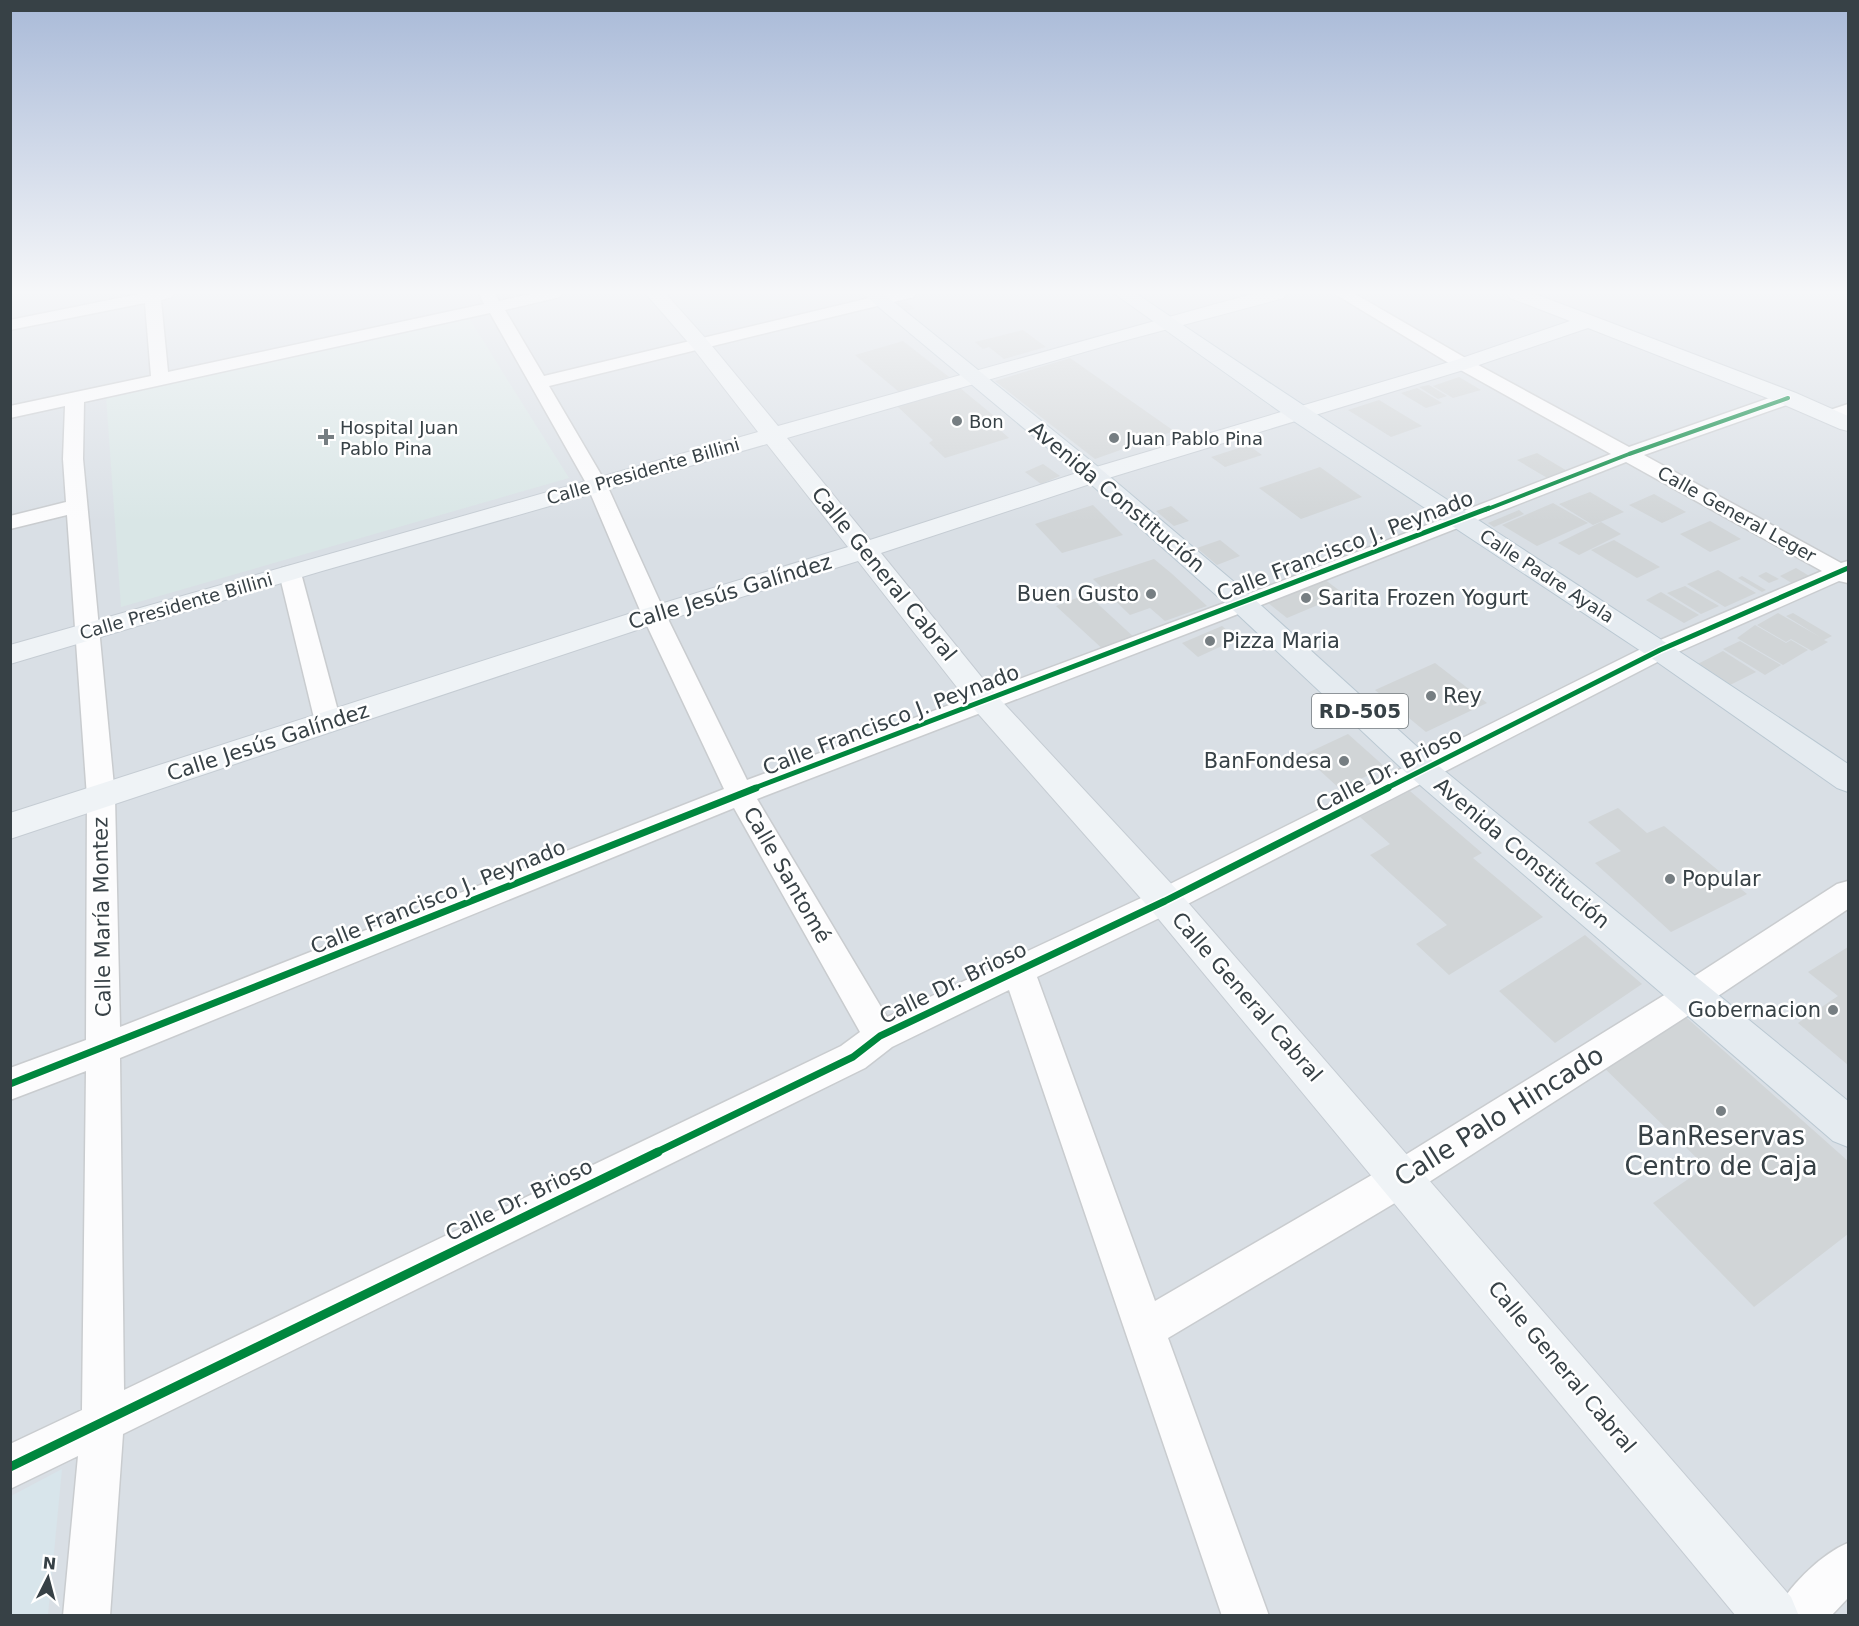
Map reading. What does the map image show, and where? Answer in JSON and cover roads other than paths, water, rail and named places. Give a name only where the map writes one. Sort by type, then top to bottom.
[{"type":"main road","name":"Avenida Constitución","points":[[965,370],[1094,475],[1243,604],[1424,771],[1848,1127]]},
{"type":"main road","name":"Calle Padre Ayala","points":[[1234,370],[1660,650],[1848,780]]},
{"type":"street","points":[[160,370],[160,379]]},
{"type":"street","points":[[10,412],[198,370]]},
{"type":"street","name":"Calle Santomé","points":[[532,370],[596,483],[654,615],[740,794],[880,1036]]},
{"type":"street","points":[[539,382],[590,370]]},
{"type":"street","name":"Calle General Cabral","points":[[720,370],[985,702],[1165,901],[1772,1616]]},
{"type":"street","name":"Calle Presidente Billini","points":[[10,655],[596,483],[1002,370]]},
{"type":"street","name":"Calle Jesús Galíndez","points":[[10,826],[654,615],[865,550],[1094,475],[1443,370]]},
{"type":"street","name":"Calle General Leger","points":[[1474,370],[1846,572]]},
{"type":"street","points":[[1716,370],[1842,416]]},
{"type":"street","name":"Calle María Montez","points":[[75,398],[73,459],[76,506],[101,796],[103,1420],[86,1616]]},
{"type":"street","name":"Calle Francisco J. Peynado","points":[[10,1084],[103,1049],[740,794],[1243,604],[1629,454],[1788,398]]},
{"type":"street","points":[[10,523],[76,506]]},
{"type":"street","name":"Calle Dr. Brioso","points":[[10,1467],[853,1057],[880,1036],[1165,901],[1660,650],[1846,572]]},
{"type":"street","points":[[290,573],[328,722]]},
{"type":"street","name":"Calle Palo Hincado","points":[[1144,1330],[1402,1178],[1691,996],[1848,893]]},
{"type":"street","points":[[1018,970],[1246,1616]]},
{"type":"street","points":[[1797,1616],[1848,1566]]},
{"type":"place","name":"Bon","points":[[957,421]]},
{"type":"place","name":"Hospital Juan Pablo Pina","points":[[326,437]]},
{"type":"place","name":"Juan Pablo Pina","points":[[1114,438]]},
{"type":"place","name":"Buen Gusto","points":[[1151,594]]},
{"type":"place","name":"Sarita Frozen Yogurt","points":[[1306,598]]},
{"type":"place","name":"Pizza Maria","points":[[1210,641]]},
{"type":"place","name":"Rey","points":[[1431,696]]},
{"type":"place","name":"BanFondesa","points":[[1344,761]]},
{"type":"place","name":"Popular","points":[[1670,879]]},
{"type":"place","name":"Gobernacion","points":[[1833,1010]]},
{"type":"place","name":"BanReservas Centro de Caja","points":[[1721,1111]]}]
